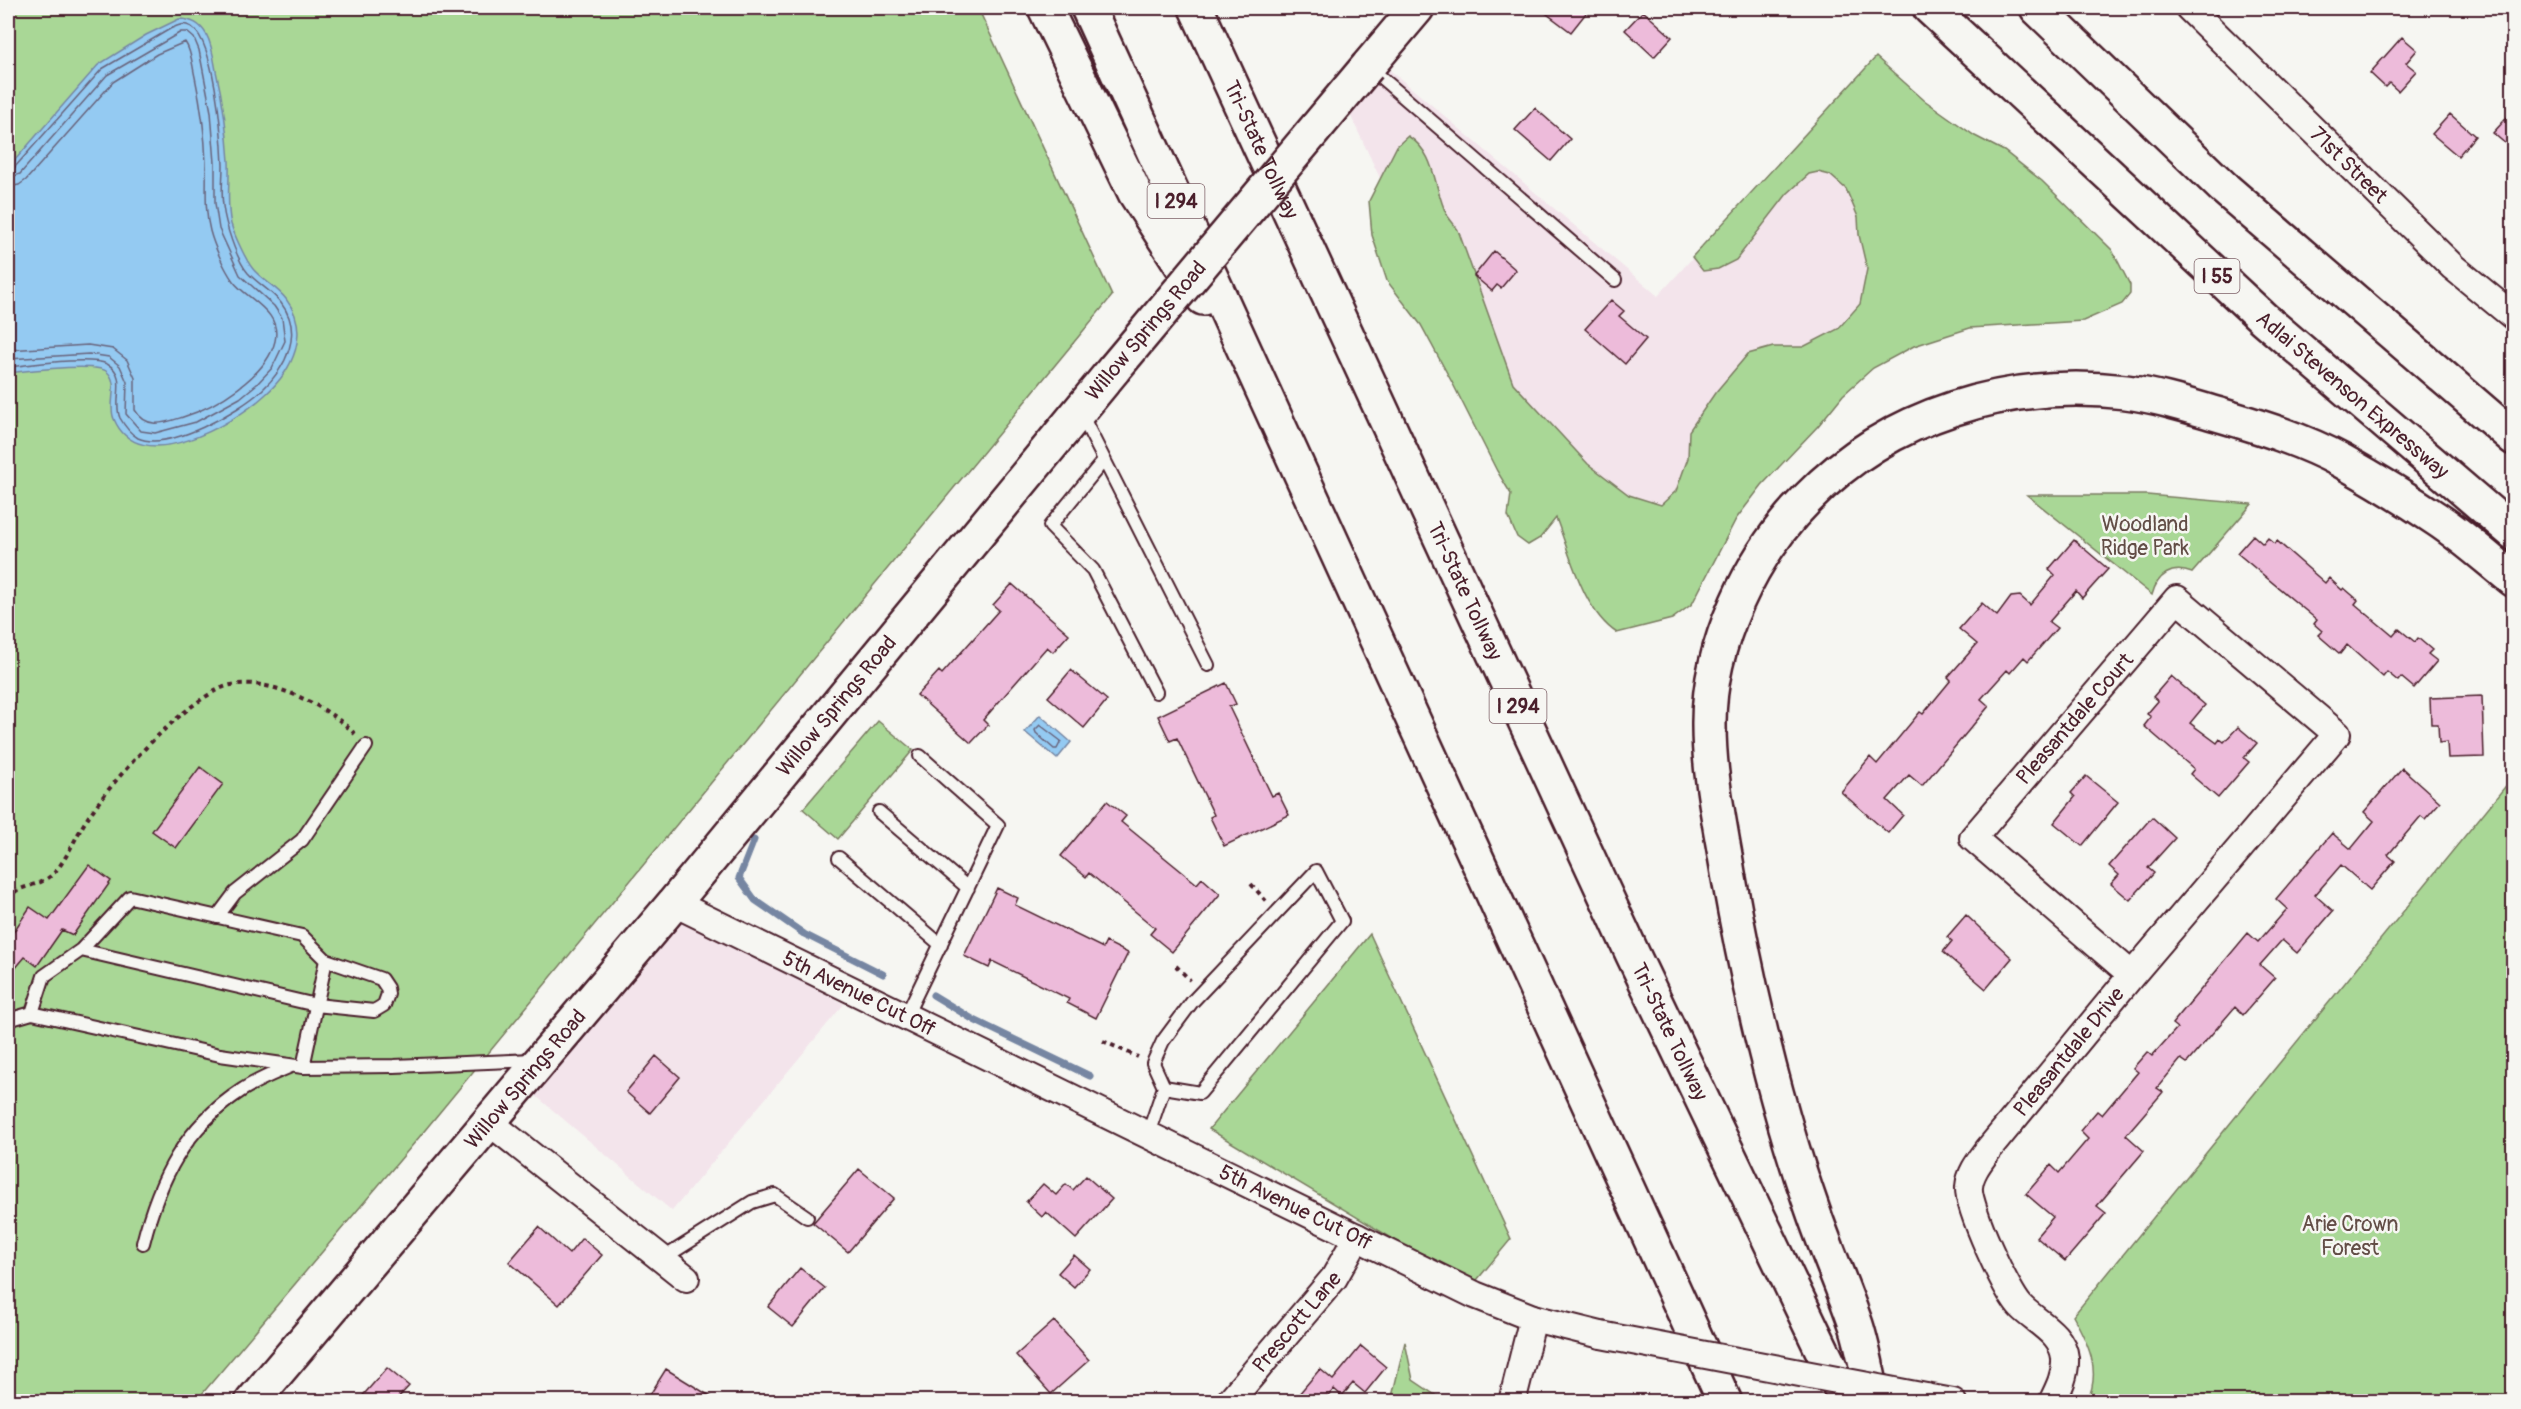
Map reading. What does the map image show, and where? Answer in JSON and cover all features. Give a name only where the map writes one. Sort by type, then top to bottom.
[{"type":"main road","points":[[1045,8],[1135,193],[1265,394]]},
{"type":"main road","name":"I 294","points":[[1088,8],[1725,1401]]},
{"type":"main road","name":"Tri-State Tollway","points":[[1196,8],[1633,956],[1847,1401]]},
{"type":"main road","name":"Willow Springs Road","points":[[252,1401],[674,903],[1114,369],[1417,8]]},
{"type":"main road","name":"Adlai Stevenson Expressway","points":[[1930,8],[2264,319],[2514,533]]},
{"type":"main road","points":[[2037,8],[2224,188],[2514,438]]},
{"type":"main road","points":[[1874,1401],[1857,1328],[1812,1209],[1768,1066],[1741,946],[1713,783],[1709,722],[1716,668],[1735,607],[1754,566],[1788,518],[1833,472],[1886,436],[1928,418],[1992,397],[2055,389],[2127,392],[2185,405],[2274,430],[2339,459],[2440,522],[2514,580]]},
{"type":"street","name":"71st Street","points":[[2188,8],[2453,267],[2514,317]]},
{"type":"street","name":"Pleasantdale Court","points":[[2132,975],[1973,838],[2177,599],[2337,734]]},
{"type":"street","name":"Pleasantdale Drive","points":[[2052,1401],[2062,1380],[2065,1357],[2056,1337],[2021,1307],[2006,1284],[1973,1207],[1969,1187],[1974,1171],[1988,1150],[2132,975],[2337,734]]},
{"type":"street","name":"5th Avenue Cut Off","points":[[674,903],[1357,1238],[1475,1295],[1533,1318],[1601,1335],[1953,1401]]},
{"type":"street","points":[[488,1121],[686,1278]]},
{"type":"street","name":"Prescott Lane","points":[[1229,1401],[1334,1278],[1357,1238]]},
{"type":"street","points":[[1512,1401],[1533,1318]]},
{"type":"lane","points":[[1368,66],[1615,280]]},
{"type":"lane","points":[[1080,411],[1208,665]]},
{"type":"lane","points":[[1104,460],[1050,526],[1093,570],[1156,692]]},
{"type":"lane","points":[[217,917],[235,893],[302,840],[366,746]]},
{"type":"lane","points":[[905,1018],[998,825],[920,756]]},
{"type":"lane","points":[[879,812],[968,888]]},
{"type":"lane","points":[[839,858],[941,945]]},
{"type":"lane","points":[[1148,1134],[1164,1087],[1153,1063],[1163,1041],[1192,1002],[1316,871],[1342,921],[1200,1093],[1164,1087]]},
{"type":"lane","points":[[32,1013],[44,976],[81,950],[130,897],[302,936],[326,960],[376,975],[385,983],[388,994],[384,1005],[374,1011],[316,1005],[81,950]]},
{"type":"lane","points":[[143,1243],[153,1204],[173,1163],[191,1135],[213,1112],[243,1089],[297,1066],[316,1005],[326,960]]},
{"type":"lane","points":[[8,1020],[32,1013],[220,1055],[297,1066],[394,1066],[540,1060]]},
{"type":"lane","points":[[662,1259],[752,1202],[775,1195],[807,1216]]},
{"type":"path","points":[[8,899],[17,890],[37,885],[52,876],[86,820],[127,767],[184,712],[220,688],[243,684],[277,688],[309,701],[345,724],[366,746]]},
{"type":"path","points":[[1103,1041],[1153,1063]]},
{"type":"shaded area","points":[[1384,65],[1658,296],[1802,137],[1940,266],[1652,568],[1575,511],[1540,518],[1347,108]]},
{"type":"shaded area","points":[[680,914],[844,1004],[672,1211],[529,1090]]},
{"type":"green space","points":[[8,8],[978,8],[1112,296],[416,1141],[196,1401],[8,1401]]},
{"type":"green space","points":[[1876,57],[1924,100],[1975,136],[2004,151],[2042,181],[2112,250],[2130,285],[2130,294],[2122,304],[2083,321],[1970,328],[1914,346],[1873,368],[1843,395],[1818,426],[1762,485],[1736,519],[1692,604],[1672,619],[1617,633],[1605,623],[1586,596],[1556,518],[1540,538],[1528,545],[1517,537],[1508,516],[1511,494],[1421,325],[1387,281],[1372,235],[1369,201],[1397,146],[1408,136],[1424,152],[1433,172],[1442,205],[1458,230],[1513,383],[1588,464],[1629,495],[1661,505],[1676,491],[1688,458],[1689,431],[1715,393],[1748,354],[1773,347],[1803,347],[1838,329],[1860,304],[1867,269],[1859,235],[1858,217],[1846,189],[1830,175],[1818,172],[1809,174],[1787,194],[1736,260],[1718,269],[1703,271],[1692,257]]},
{"type":"green space","name":"Woodland Ridge Park","points":[[2027,495],[2147,495],[2252,504],[2192,573],[2178,570],[2166,574],[2154,588],[2152,595]]},
{"type":"green space","points":[[878,721],[913,750],[838,839],[803,809]]},
{"type":"green space","name":"Arie Crown Forest","points":[[2513,777],[2513,1401],[2087,1401],[2093,1379],[2093,1368],[2084,1336],[2073,1316]]},
{"type":"green space","points":[[1370,934],[1511,1239],[1472,1286],[1209,1129]]},
{"type":"green space","points":[[1405,1342],[1413,1380],[1444,1401],[1391,1401]]},
{"type":"water","points":[[179,19],[189,20],[203,29],[213,53],[226,127],[229,208],[233,228],[253,269],[286,299],[297,324],[298,337],[291,362],[284,374],[251,407],[210,431],[187,440],[165,445],[144,445],[126,436],[114,419],[112,413],[113,381],[106,371],[99,368],[74,367],[8,373],[8,168],[98,65],[146,35]]},
{"type":"water","points":[[1040,715],[1071,742],[1057,759],[1025,732]]},
{"type":"building","points":[[1539,8],[1590,8],[1571,32]]},
{"type":"building","points":[[1643,11],[1672,37],[1654,57],[1625,30]]},
{"type":"building","points":[[2402,37],[2417,50],[2406,63],[2416,71],[2398,91],[2389,83],[2385,87],[2370,73]]},
{"type":"building","points":[[1535,108],[1570,139],[1551,161],[1515,130]]},
{"type":"building","points":[[2514,110],[2514,151],[2493,133]]},
{"type":"building","points":[[2450,114],[2475,136],[2458,156],[2432,134]]},
{"type":"building","points":[[1494,251],[1516,270],[1501,288],[1497,285],[1492,291],[1474,276]]},
{"type":"building","points":[[1611,300],[1624,311],[1619,316],[1646,339],[1625,364],[1585,329]]},
{"type":"building","points":[[2253,535],[2263,544],[2268,538],[2275,544],[2277,541],[2325,583],[2329,578],[2342,590],[2344,588],[2358,600],[2355,604],[2393,636],[2399,629],[2415,642],[2418,638],[2432,650],[2428,654],[2437,661],[2414,688],[2401,677],[2398,681],[2387,672],[2383,677],[2347,645],[2340,654],[2318,635],[2322,631],[2314,624],[2317,620],[2237,553]]},
{"type":"building","points":[[2074,540],[2108,569],[2082,598],[2076,591],[2049,622],[2057,628],[2028,661],[2024,657],[2010,673],[2007,670],[1981,699],[1989,706],[1922,786],[1909,775],[1887,800],[1903,815],[1888,833],[1841,792],[1870,757],[1877,764],[1920,712],[1923,714],[1951,680],[1948,677],[1977,644],[1959,629],[1982,603],[1997,616],[2011,597],[2020,596],[2030,605],[2055,575],[2049,569]]},
{"type":"building","points":[[1012,584],[1069,634],[1053,652],[1047,647],[983,720],[988,725],[971,743],[917,695],[939,671],[942,674],[999,610],[993,605]]},
{"type":"building","points":[[1071,670],[1107,700],[1084,728],[1048,697]]},
{"type":"building","points":[[2171,676],[2205,705],[2190,723],[2217,743],[2220,739],[2224,742],[2238,727],[2257,743],[2244,758],[2249,762],[2218,798],[2190,774],[2194,769],[2144,726],[2151,717],[2147,714],[2158,701],[2153,697]]},
{"type":"building","points":[[1226,683],[1236,704],[1229,707],[1272,796],[1278,793],[1289,815],[1224,846],[1210,817],[1214,815],[1177,738],[1170,741],[1158,716]]},
{"type":"building","points":[[2482,696],[2484,757],[2448,758],[2447,742],[2439,743],[2438,724],[2431,724],[2430,698]]},
{"type":"building","points":[[200,767],[223,784],[176,848],[152,831]]},
{"type":"building","points":[[2402,768],[2440,802],[2425,819],[2421,816],[2388,855],[2395,861],[2370,890],[2341,865],[2315,895],[2333,911],[2297,953],[2282,940],[2260,965],[2275,978],[2243,1015],[2235,1007],[2187,1063],[2181,1059],[2157,1088],[2163,1092],[2126,1135],[2144,1151],[2097,1206],[2106,1213],[2065,1261],[2036,1237],[2053,1217],[2026,1194],[2051,1165],[2059,1173],[2088,1139],[2080,1131],[2097,1111],[2102,1115],[2138,1072],[2133,1068],[2147,1052],[2152,1056],[2177,1028],[2172,1024],[2248,933],[2258,942],[2287,909],[2276,899],[2332,833],[2351,849],[2374,821],[2364,812]]},
{"type":"building","points":[[2086,776],[2118,802],[2082,846],[2054,823],[2075,797],[2071,793]]},
{"type":"building","points":[[1107,801],[1126,816],[1121,822],[1197,884],[1202,878],[1220,894],[1172,952],[1150,934],[1155,928],[1089,873],[1086,877],[1061,856]]},
{"type":"building","points":[[2152,817],[2175,838],[2148,868],[2154,873],[2130,900],[2111,884],[2119,875],[2109,866]]},
{"type":"building","points":[[89,865],[111,881],[73,935],[62,930],[37,966],[25,957],[8,977],[8,940],[30,907],[49,920]]},
{"type":"building","points":[[997,888],[1018,898],[1015,905],[1103,948],[1106,942],[1128,953],[1096,1018],[1067,1003],[1069,999],[992,961],[989,968],[964,956]]},
{"type":"building","points":[[1966,915],[2012,958],[1986,989],[1943,952],[1952,941],[1947,937]]},
{"type":"building","points":[[656,1056],[680,1077],[650,1113],[626,1092]]},
{"type":"building","points":[[859,1169],[894,1198],[848,1252],[813,1223]]},
{"type":"building","points":[[1086,1176],[1112,1199],[1076,1239],[1046,1212],[1042,1217],[1026,1202],[1043,1184],[1056,1195],[1066,1184],[1073,1190]]},
{"type":"building","points":[[539,1227],[569,1254],[582,1238],[602,1255],[559,1305],[509,1262]]},
{"type":"building","points":[[1074,1255],[1090,1269],[1074,1287],[1058,1273]]},
{"type":"building","points":[[800,1268],[825,1288],[793,1327],[768,1307]]},
{"type":"building","points":[[1054,1321],[1089,1360],[1051,1394],[1016,1355]]},
{"type":"building","points":[[1361,1346],[1386,1367],[1365,1393],[1353,1383],[1342,1396],[1334,1389],[1324,1401],[1293,1401],[1320,1369],[1333,1380]]},
{"type":"building","points":[[387,1368],[409,1386],[395,1401],[358,1401]]},
{"type":"building","points":[[666,1369],[718,1401],[646,1401]]},
{"type":"waterway","points":[[754,840],[739,878],[755,900],[804,934],[883,974]]},
{"type":"waterway","points":[[933,995],[974,1020],[1090,1076]]}]
